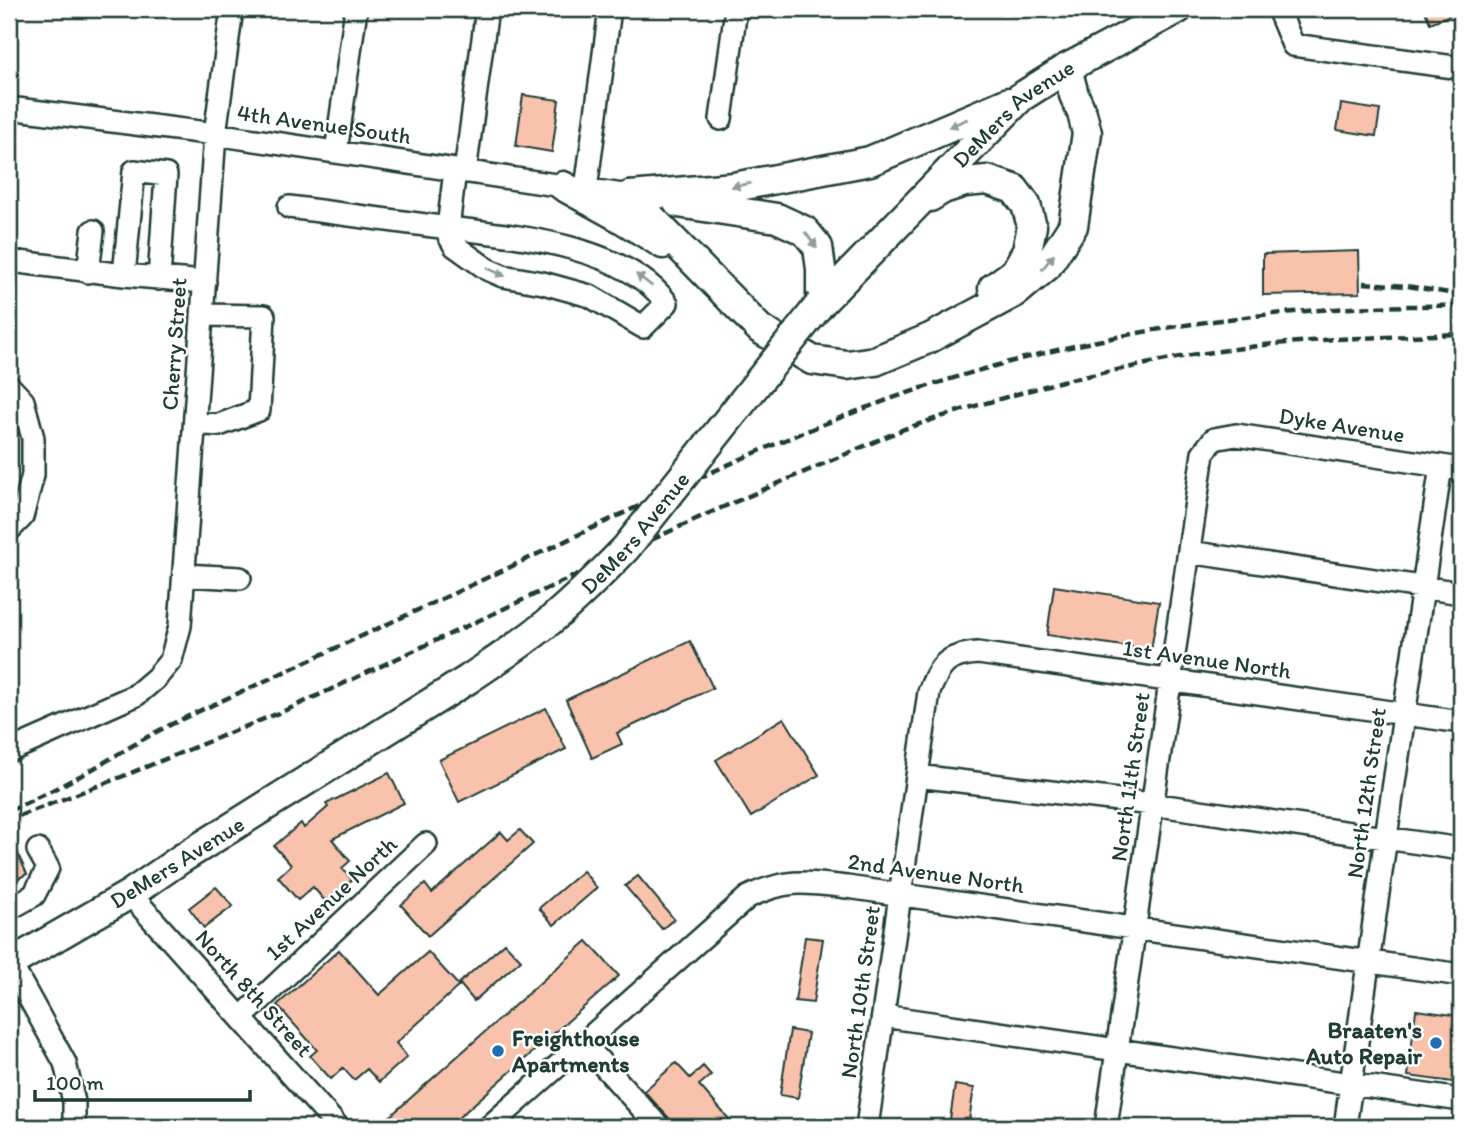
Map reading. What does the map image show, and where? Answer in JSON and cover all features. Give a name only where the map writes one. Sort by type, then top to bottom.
[{"type":"main road","name":"DeMers Avenue","points":[[9,963],[130,894],[181,859],[467,680],[550,621],[626,548],[821,303],[1021,97],[1067,68],[1178,9]]},
{"type":"main road","points":[[630,196],[760,329],[812,360],[847,365],[875,361],[930,338],[1016,292],[1047,266],[1073,226],[1087,133],[1067,68]]},
{"type":"main road","points":[[630,196],[734,187],[870,161],[1021,97]]},
{"type":"main road","points":[[910,210],[943,189],[965,182],[987,180],[1014,189],[1026,205],[1032,226],[1027,251],[1015,272],[930,338]]},
{"type":"main road","points":[[574,188],[653,238],[713,281]]},
{"type":"main road","points":[[630,196],[777,218],[805,231],[818,247],[821,303]]},
{"type":"street","name":"Cherry Street","points":[[9,751],[136,695],[156,678],[171,660],[180,626],[215,134],[232,9]]},
{"type":"street","points":[[336,152],[356,9]]},
{"type":"street","points":[[289,207],[448,228],[512,236],[560,245],[599,257],[634,272],[658,290],[667,303],[643,327],[590,296],[543,283],[503,276],[487,269],[455,246],[449,236],[448,228],[487,9]]},
{"type":"street","points":[[574,188],[610,9]]},
{"type":"street","points":[[721,119],[736,9]]},
{"type":"street","points":[[1278,9],[1293,45],[1461,68]]},
{"type":"street","name":"4th Avenue South","points":[[9,107],[215,134],[630,196]]},
{"type":"street","points":[[124,275],[134,171],[166,174],[159,279]]},
{"type":"street","points":[[88,272],[93,231]]},
{"type":"street","points":[[9,257],[10,261],[88,272],[205,282]]},
{"type":"street","points":[[195,423],[219,425],[258,410],[264,316],[202,314]]},
{"type":"street","points":[[9,386],[23,401],[33,438],[33,475],[22,517],[9,530]]},
{"type":"street","name":"Dyke Avenue","points":[[1214,439],[1236,435],[1451,468]]},
{"type":"street","name":"North 11th Street","points":[[1106,1127],[1203,453],[1214,439]]},
{"type":"street","name":"North 12th Street","points":[[1345,1127],[1423,588],[1451,468]]},
{"type":"street","points":[[1189,552],[1461,593]]},
{"type":"street","points":[[184,575],[240,578]]},
{"type":"street","name":"1st Avenue North","points":[[947,662],[960,654],[978,653],[1461,722]]},
{"type":"street","name":"North 10th Street","points":[[867,1127],[929,692],[936,674],[947,662]]},
{"type":"street","points":[[917,776],[1152,804],[1461,849]]},
{"type":"street","name":"1st Avenue North","points":[[241,1018],[426,844]]},
{"type":"street","points":[[9,909],[34,895],[48,868],[38,850]]},
{"type":"street","name":"2nd Avenue North","points":[[489,1127],[748,897],[766,888],[786,883],[806,882],[1461,975]]},
{"type":"street","name":"North 8th Street","points":[[130,894],[338,1127]]},
{"type":"street","points":[[9,963],[65,1063],[74,1101],[74,1127]]},
{"type":"street","points":[[883,1016],[1461,1100]]},
{"type":"street","points":[[584,1044],[659,1127]]},
{"type":"building","points":[[1424,9],[1461,9],[1461,11],[1430,23]]},
{"type":"building","points":[[523,95],[559,100],[552,152],[516,146]]},
{"type":"building","points":[[1341,104],[1380,110],[1376,136],[1337,130]]},
{"type":"building","points":[[1359,251],[1360,293],[1263,295],[1263,254]]},
{"type":"building","points":[[1054,586],[1159,602],[1151,650],[1047,635]]},
{"type":"building","points":[[690,641],[713,688],[617,733],[622,744],[592,758],[566,700]]},
{"type":"building","points":[[546,708],[566,749],[459,802],[439,760]]},
{"type":"building","points":[[784,718],[819,775],[751,817],[716,760]]},
{"type":"building","points":[[389,773],[404,803],[332,839],[350,861],[342,868],[352,880],[326,902],[313,887],[298,900],[278,877],[291,865],[274,846],[301,823],[304,828],[328,807],[326,804]]},
{"type":"building","points":[[520,830],[533,844],[428,936],[401,905],[425,884],[432,893],[501,832],[508,840]]},
{"type":"building","points":[[9,834],[27,874],[9,883]]},
{"type":"building","points":[[583,871],[597,888],[554,925],[539,908]]},
{"type":"building","points":[[638,876],[674,919],[662,929],[625,886]]},
{"type":"building","points":[[216,887],[233,906],[204,928],[189,908]]},
{"type":"building","points":[[805,937],[823,939],[813,1003],[795,1001]]},
{"type":"building","name":"Freighthouse Apartments","points":[[587,941],[619,976],[448,1127],[378,1127]]},
{"type":"building","points":[[505,943],[521,960],[474,1001],[459,983]]},
{"type":"building","points":[[339,950],[379,995],[428,952],[459,986],[396,1043],[407,1057],[379,1082],[367,1069],[354,1080],[343,1068],[331,1079],[310,1056],[317,1050],[277,1005]]},
{"type":"building","name":"Braaten's Auto Repair","points":[[1416,1010],[1461,1016],[1458,1055],[1461,1055],[1461,1083],[1408,1076]]},
{"type":"building","points":[[790,1030],[808,1033],[798,1098],[780,1095]]},
{"type":"building","points":[[676,1063],[690,1078],[703,1066],[711,1075],[699,1085],[736,1127],[675,1127],[644,1091]]},
{"type":"building","points":[[955,1085],[974,1088],[968,1127],[949,1126]]},
{"type":"railway","points":[[1363,283],[1407,286],[1461,295]]},
{"type":"railway","points":[[9,811],[83,774],[173,723],[666,493],[754,453],[916,390],[1069,347],[1146,332],[1303,311],[1461,306]]},
{"type":"railway","points":[[19,816],[291,708],[707,514],[904,429],[1062,381],[1191,355],[1335,339],[1461,334]]},
{"type":"place","name":"Braaten's Auto Repair","points":[[1436,1043]]},
{"type":"place","name":"Freighthouse Apartments","points":[[498,1051]]}]
